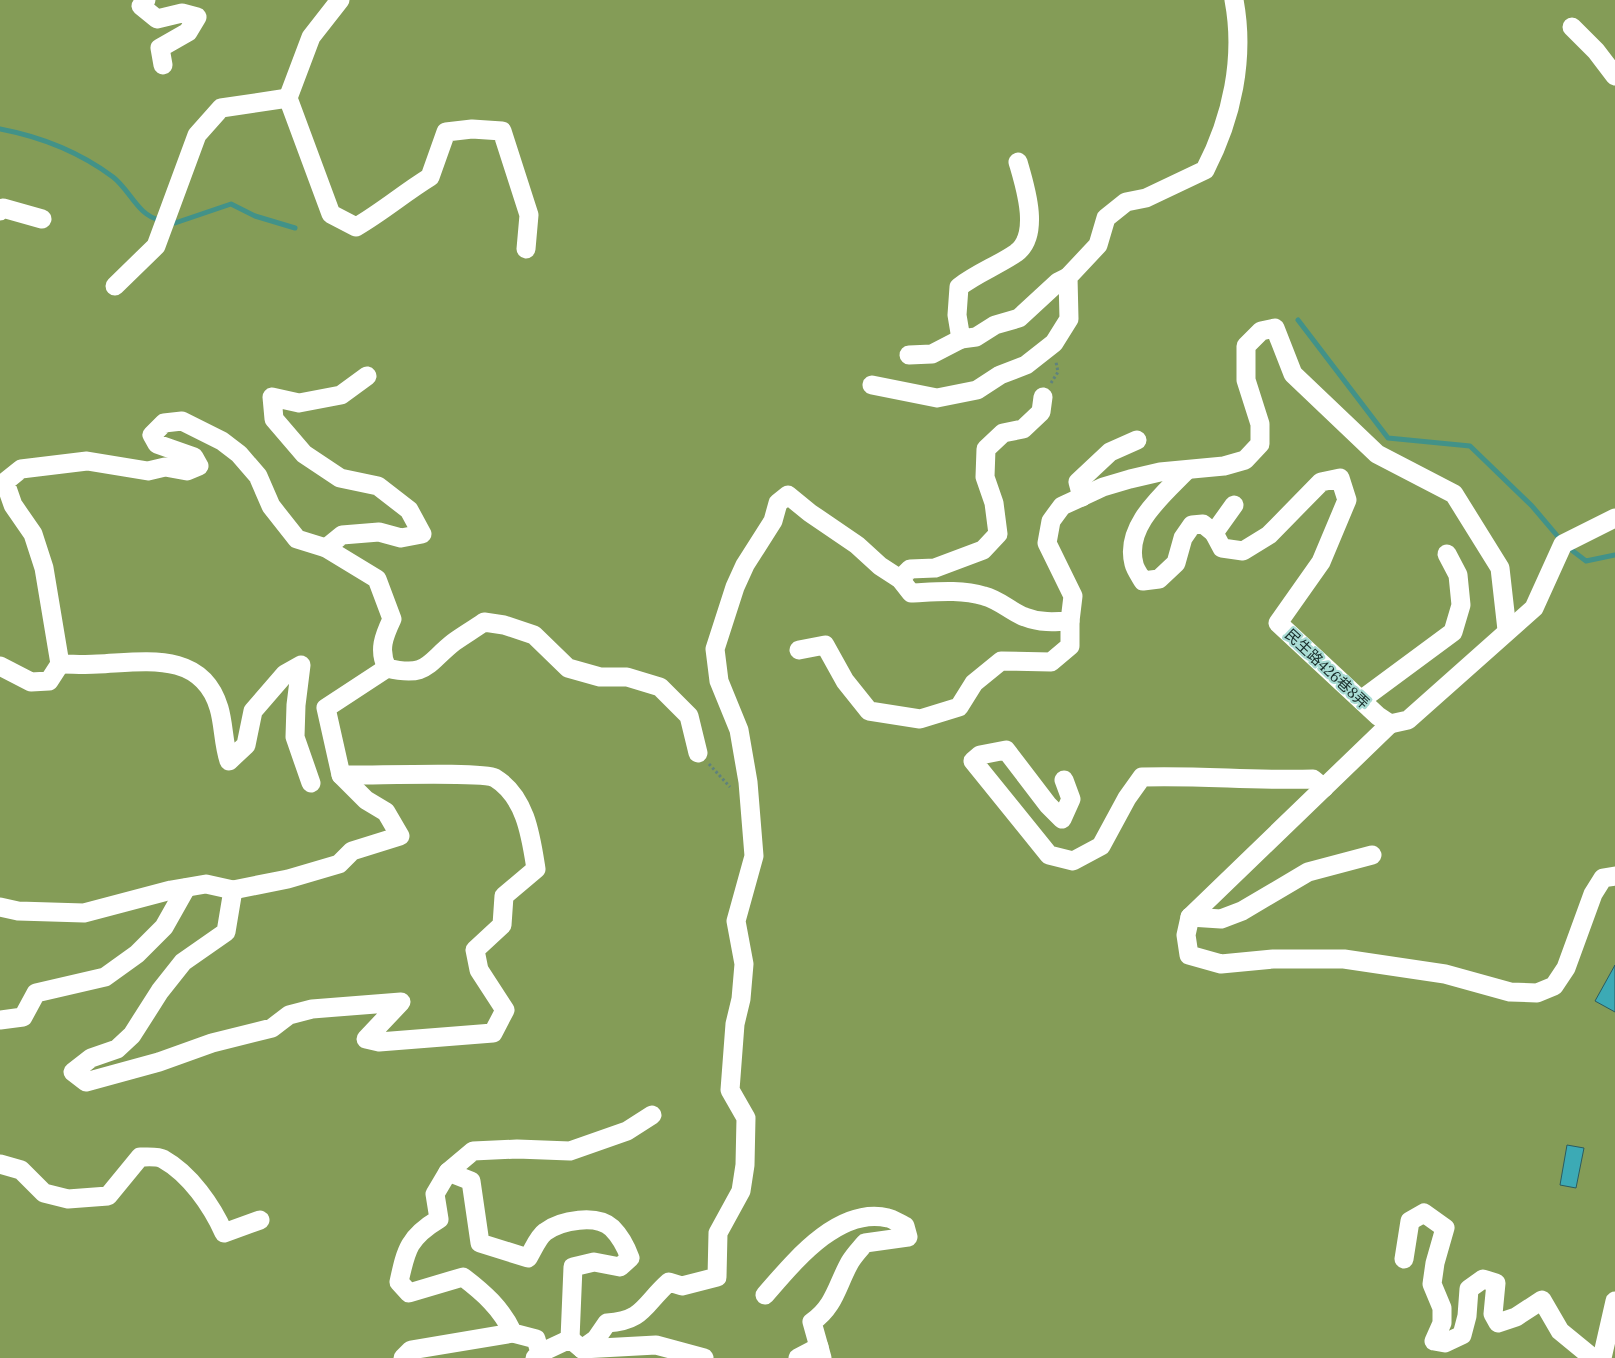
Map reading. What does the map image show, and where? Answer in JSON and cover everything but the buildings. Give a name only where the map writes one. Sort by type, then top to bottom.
[{"type":"street","points":[[146,0],[141,6],[157,19],[182,13],[197,17],[188,32],[160,48],[163,66]]},
{"type":"street","points":[[340,0],[311,37],[288,98],[331,214],[356,227],[380,213],[401,195],[430,178],[446,132],[472,129],[502,131],[529,215],[526,249]]},
{"type":"street","points":[[909,355],[932,354],[961,339],[976,337],[996,325],[1019,318],[1058,282],[1068,277],[1098,245],[1106,218],[1126,202],[1146,198],[1205,170],[1226,123],[1234,80],[1239,39],[1234,0]]},
{"type":"street","points":[[1572,27],[1596,51],[1615,76]]},
{"type":"street","points":[[115,286],[156,246],[197,135],[221,108],[288,98]]},
{"type":"street","points":[[961,339],[957,315],[959,287],[975,274],[1018,252],[1028,237],[1029,215],[1026,191],[1018,162]]},
{"type":"street","points":[[0,211],[3,208],[42,219]]},
{"type":"street","points":[[872,385],[937,398],[977,390],[1000,375],[1026,365],[1054,343],[1069,319],[1068,277]]},
{"type":"street","points":[[799,650],[825,645],[846,681],[869,711],[920,719],[959,707],[974,683],[1001,662],[1051,662],[1070,646],[1073,596],[1047,543],[1051,521],[1062,506],[1103,487],[1160,472],[1224,466],[1246,460],[1260,444],[1260,424],[1246,380],[1246,346],[1261,332],[1274,328],[1293,374],[1371,448],[1378,454],[1454,494],[1500,568],[1507,630]]},
{"type":"street","points":[[326,548],[342,536],[380,532],[400,538],[422,534],[409,510],[378,486],[340,478],[318,464],[304,454],[274,419],[272,397],[299,403],[341,395],[367,376]]},
{"type":"street","points":[[900,579],[910,569],[935,568],[983,550],[998,534],[994,503],[985,477],[986,449],[1003,433],[1023,429],[1042,412],[1043,397]]},
{"type":"street","points":[[0,666],[31,682],[48,681],[60,664],[44,568],[33,534],[14,505],[5,482],[21,469],[87,461],[148,471],[165,467],[187,471],[199,466],[194,457],[157,444],[152,435],[164,423],[182,421],[222,441],[239,454],[258,476],[271,506],[297,539],[326,548],[377,579],[392,619],[383,637],[382,658],[387,668]]},
{"type":"street","points":[[1082,497],[1078,482],[1110,452],[1137,440]]},
{"type":"street","points":[[1186,471],[1148,511],[1133,540],[1134,564],[1143,581],[1159,579],[1176,564],[1183,538],[1192,526],[1203,524],[1214,533],[1234,505]]},
{"type":"street","name":"民生路426巷8弄","points":[[1214,533],[1222,548],[1243,551],[1269,535],[1321,482],[1340,478],[1347,500],[1321,562],[1278,623],[1361,700],[1390,724]]},
{"type":"street","points":[[403,1358],[411,1350],[513,1332],[536,1339],[538,1356],[596,1339],[607,1324],[621,1323],[639,1315],[668,1282],[682,1286],[717,1277],[718,1233],[741,1191],[745,1165],[746,1118],[730,1090],[734,1024],[741,999],[744,964],[736,922],[754,856],[748,782],[739,730],[719,682],[715,649],[735,587],[745,565],[773,521],[778,503],[788,495],[900,579],[911,593],[955,592],[983,595],[1005,604],[1023,617],[1046,622],[1070,621]]},
{"type":"street","points":[[1615,518],[1563,544],[1534,608],[1408,720],[1390,724],[1190,917],[1186,935],[1189,955],[1221,964],[1273,958],[1344,959],[1445,974],[1510,992],[1537,993],[1554,986],[1566,968],[1593,894],[1603,878],[1615,876]]},
{"type":"street","points":[[1361,700],[1453,632],[1461,605],[1458,575],[1447,554]]},
{"type":"street","points":[[0,907],[18,911],[84,913],[206,884],[233,890],[288,879],[339,864],[352,851],[400,836],[386,812],[366,800],[341,775],[326,708],[387,668],[407,673],[431,664],[453,642],[484,622],[504,625],[534,635],[568,668],[600,677],[627,677],[660,687],[688,716],[698,753]]},
{"type":"street","points":[[60,664],[98,664],[144,660],[176,665],[194,673],[208,686],[219,708],[223,741],[229,761],[246,745],[253,711],[285,674],[301,665],[296,705],[295,737],[311,783]]},
{"type":"street","points":[[1064,780],[1071,799],[1062,818],[1048,805],[1006,750],[980,755],[973,761],[1049,855],[1073,861],[1101,846],[1127,798],[1142,777],[1174,776],[1219,779],[1313,780],[1324,788]]},
{"type":"street","points":[[233,890],[226,932],[183,962],[160,991],[132,1035],[122,1045],[117,1049],[91,1058],[73,1072],[86,1082],[110,1077],[212,1043],[272,1028],[288,1015],[312,1009],[401,1002],[366,1039],[379,1042],[493,1033],[505,1010],[479,970],[475,950],[502,925],[504,896],[536,869],[530,829],[514,795],[493,777],[468,775],[341,775]]},
{"type":"street","points":[[1190,917],[1221,919],[1242,910],[1308,872],[1372,854]]},
{"type":"street","points":[[0,1020],[23,1017],[36,992],[105,977],[137,954],[164,928],[186,888]]},
{"type":"street","points":[[513,1332],[503,1313],[480,1290],[462,1277],[426,1286],[409,1293],[399,1282],[406,1251],[421,1230],[439,1219],[435,1194],[448,1172],[473,1151],[517,1149],[570,1151],[627,1131],[652,1115]]},
{"type":"street","points":[[0,1164],[21,1170],[44,1193],[68,1199],[108,1196],[140,1157],[162,1158],[184,1176],[215,1214],[224,1233],[260,1220]]},
{"type":"street","points":[[448,1172],[470,1181],[480,1243],[528,1258],[544,1232],[566,1223],[591,1220],[611,1227],[624,1243],[630,1258],[620,1267],[594,1262],[573,1267],[576,1344]]},
{"type":"street","points":[[1404,1259],[1410,1221],[1424,1213],[1445,1228],[1435,1264],[1432,1284],[1442,1308],[1442,1323],[1434,1341],[1445,1343],[1462,1335],[1467,1316],[1469,1288],[1483,1279],[1496,1283],[1493,1314],[1498,1323],[1516,1317],[1542,1300],[1560,1331],[1593,1358]]},
{"type":"street","points":[[765,1295],[814,1242],[841,1226],[864,1217],[888,1218],[905,1226],[908,1237],[865,1243],[850,1262],[840,1286],[824,1313],[812,1322],[821,1352],[798,1358]]},
{"type":"street","points":[[1602,1358],[1615,1301]]},
{"type":"street","points":[[576,1344],[656,1345],[704,1358]]},
{"type":"path","points":[[1043,397],[1058,372],[1054,343]]},
{"type":"path","points":[[698,753],[750,810]]},
{"type":"green space","points":[[0,0],[1615,0],[1615,1358],[0,1358]]},
{"type":"waterway","points":[[0,129],[30,136],[73,152],[113,177],[140,208],[152,218],[160,220]]},
{"type":"waterway","points":[[169,222],[175,223],[231,204],[255,216],[295,228]]},
{"type":"waterway","points":[[1298,320],[1388,438],[1470,446],[1532,506],[1565,545],[1586,561],[1615,555]]}]
